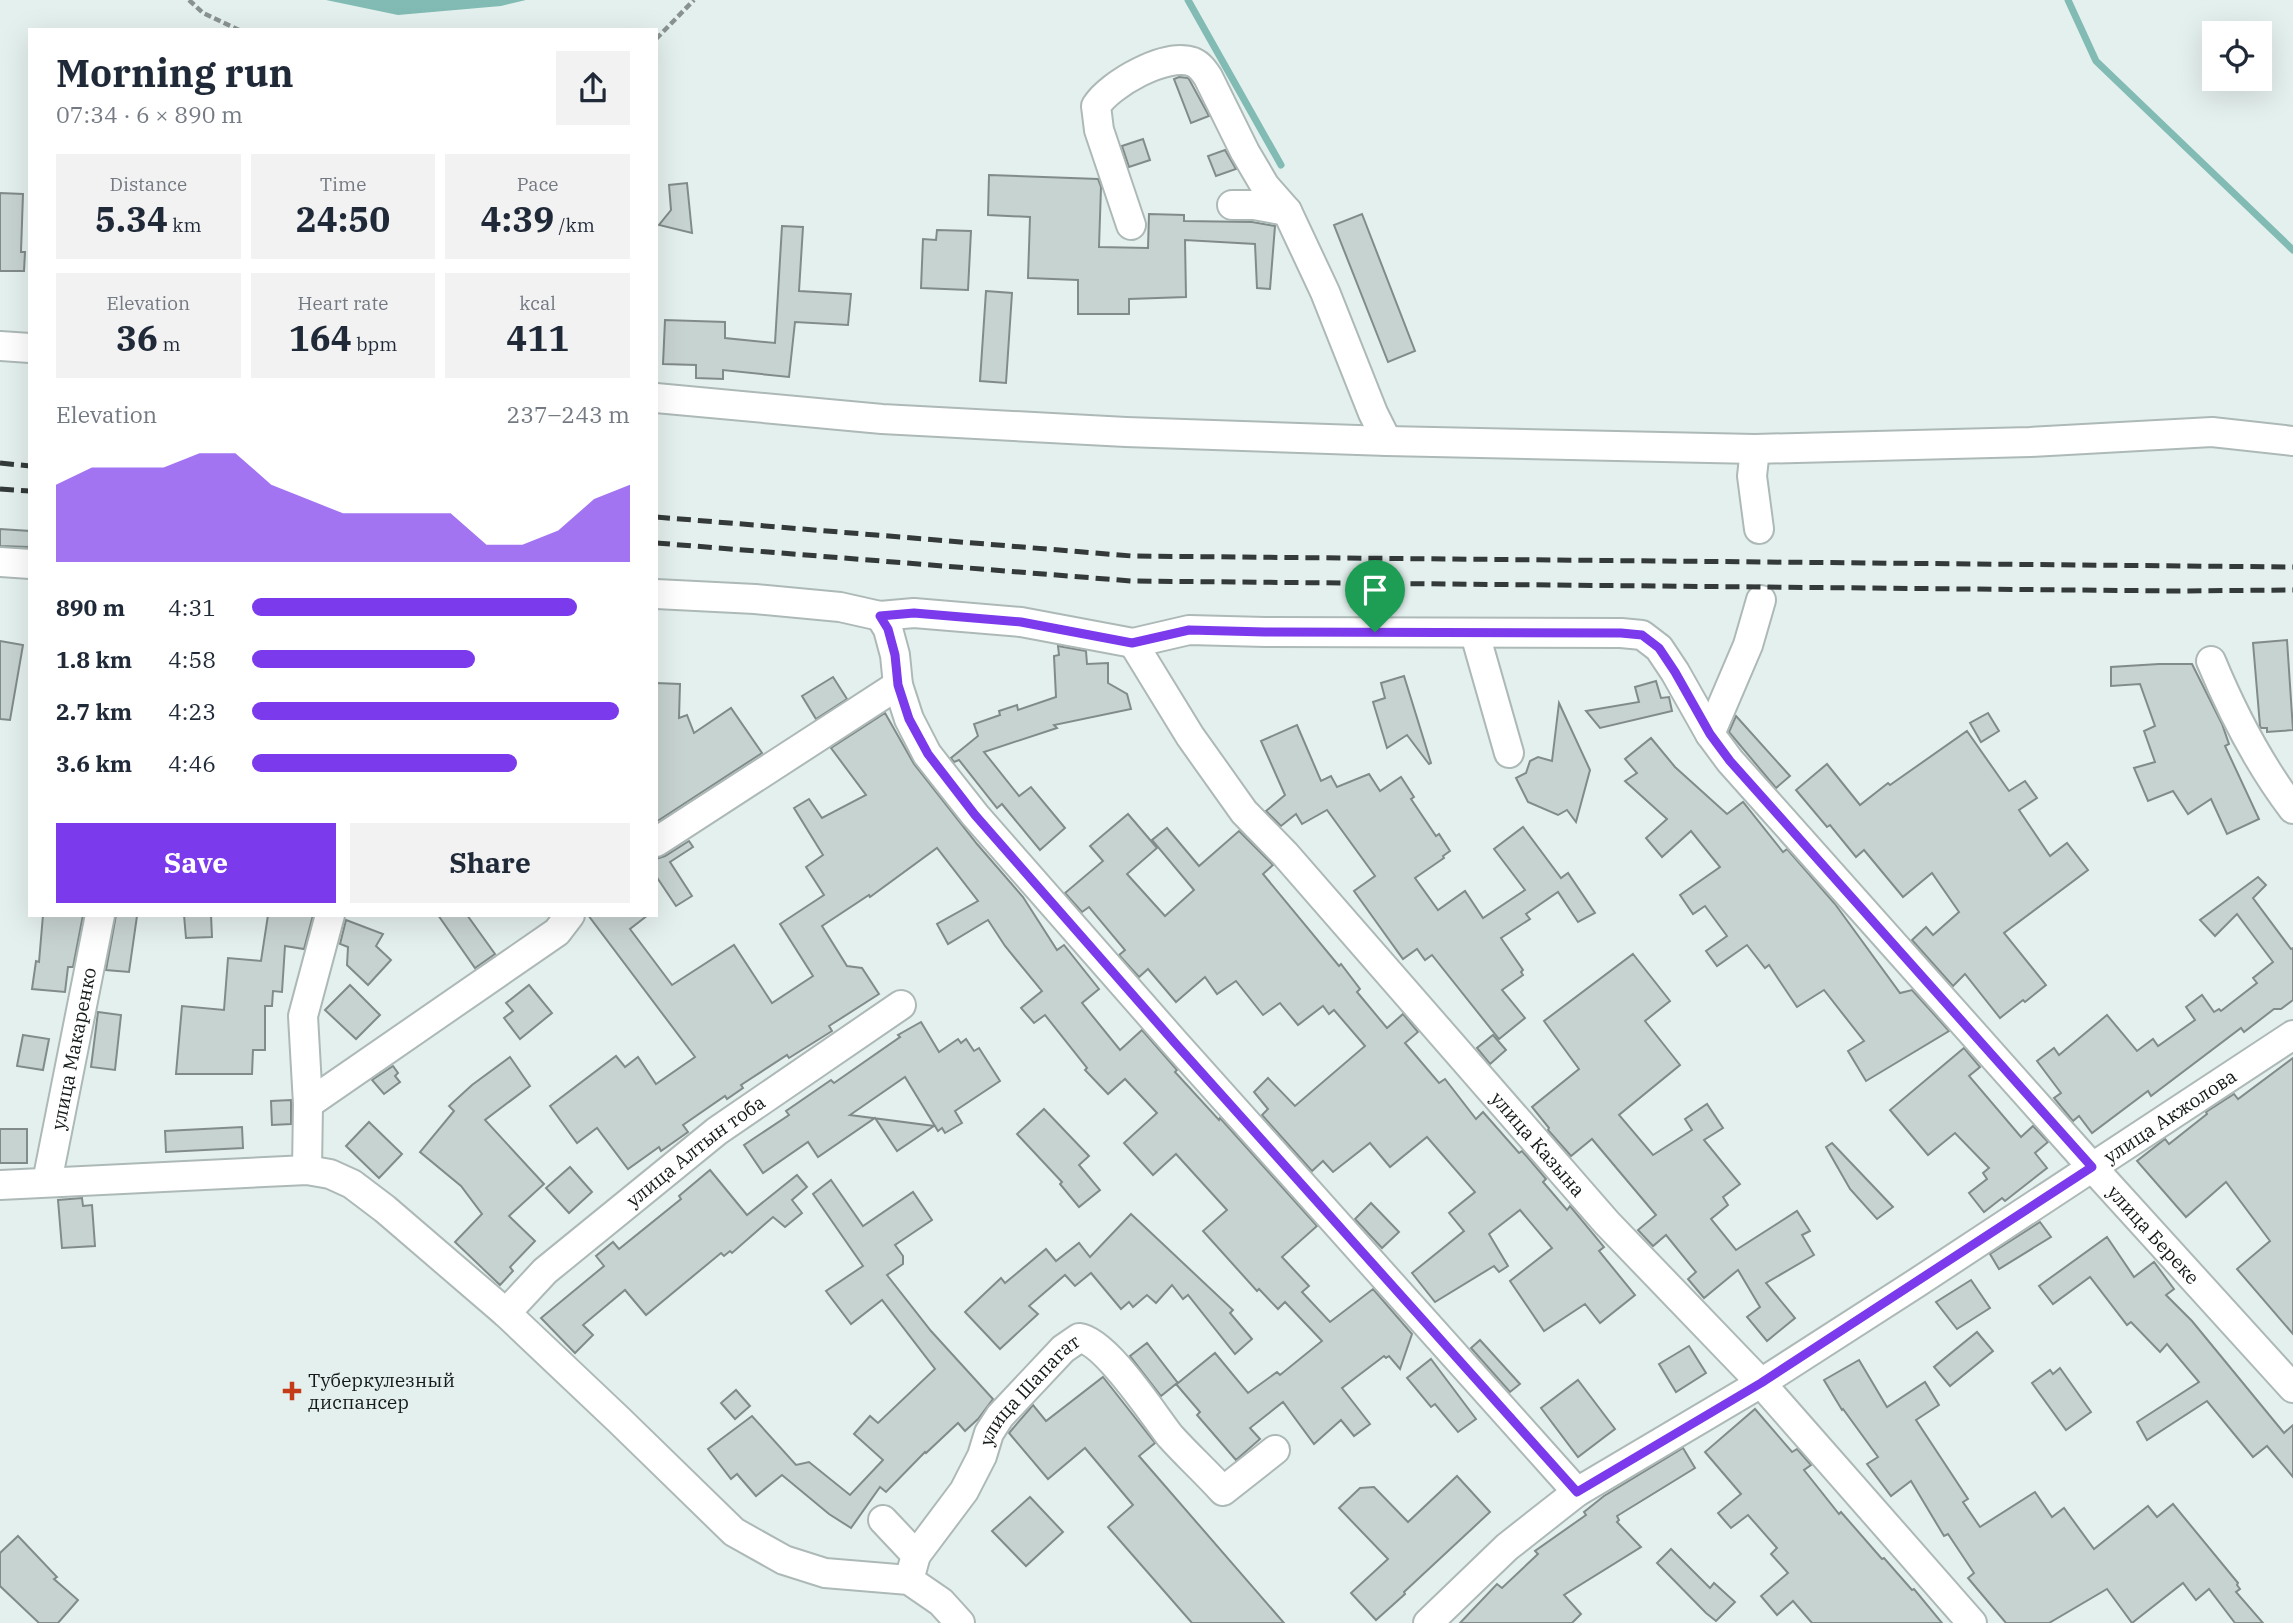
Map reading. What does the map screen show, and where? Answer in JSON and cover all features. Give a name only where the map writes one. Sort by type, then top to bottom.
[{"type":"street","points":[[1131,225],[1099,130],[1096,106],[1103,94],[1145,69],[1178,60],[1192,62],[1202,68],[1265,186],[1287,211],[1325,292],[1373,413],[1387,441]]},
{"type":"street","points":[[1232,205],[1254,205],[1287,211]]},
{"type":"street","points":[[0,346],[28,348]]},
{"type":"street","points":[[658,398],[882,419],[1126,432],[1387,441],[1755,449],[2030,442],[2212,432],[2293,441]]},
{"type":"street","points":[[1755,449],[1752,476],[1759,530]]},
{"type":"street","points":[[0,562],[28,564]]},
{"type":"street","points":[[658,594],[828,606],[880,616],[914,613],[1021,622],[1132,643]]},
{"type":"street","points":[[1710,734],[1748,645],[1761,600]]},
{"type":"street","points":[[880,616],[888,629],[895,655],[898,685],[909,719],[928,754],[975,815],[1577,1492]]},
{"type":"street","name":"улица Береке","points":[[1132,643],[1189,630],[1642,635],[1659,648],[1710,734],[1730,761],[2293,1388]]},
{"type":"street","points":[[1475,634],[1509,752]]},
{"type":"street","name":"улица Казына","points":[[1132,643],[1190,736],[1244,812],[1285,854],[1607,1223],[1761,1383],[1972,1623]]},
{"type":"street","points":[[2211,662],[2251,746],[2293,808]]},
{"type":"street","points":[[658,841],[898,685]]},
{"type":"street","name":"улица Макаренко","points":[[47,1182],[100,917]]},
{"type":"street","points":[[307,1170],[308,1104],[303,1016],[329,917]]},
{"type":"street","points":[[308,1104],[557,932],[568,917]]},
{"type":"street","name":"улица Алтын тоба","points":[[506,1313],[545,1271],[717,1131],[901,1005]]},
{"type":"street","name":"улица Акжолова","points":[[1428,1623],[1507,1547],[1577,1492],[1761,1383],[2293,1035]]},
{"type":"street","points":[[0,1185],[307,1170],[330,1174],[352,1184],[385,1209],[506,1313],[734,1532],[784,1560],[825,1573],[912,1567]]},
{"type":"street","name":"улица Шапагат","points":[[912,1567],[964,1491],[982,1456],[989,1433],[1000,1416],[1063,1349],[1079,1338],[1086,1338],[1108,1357],[1171,1437],[1223,1491],[1275,1450]]},
{"type":"street","points":[[883,1520],[912,1567],[960,1623]]},
{"type":"path","points":[[189,0],[204,13],[235,28]]},
{"type":"path","points":[[658,37],[695,0]]},
{"type":"water","points":[[326,0],[526,0],[501,6],[398,15]]},
{"type":"building","points":[[1188,78],[1209,116],[1191,123],[1174,79]]},
{"type":"building","points":[[1143,139],[1150,160],[1129,167],[1122,146]]},
{"type":"building","points":[[1225,150],[1236,169],[1216,176],[1208,156]]},
{"type":"building","points":[[989,175],[1098,179],[1101,187],[1099,247],[1148,248],[1149,214],[1184,215],[1184,221],[1252,222],[1275,226],[1270,289],[1257,288],[1255,244],[1185,240],[1186,297],[1129,299],[1129,314],[1078,314],[1078,280],[1028,278],[1030,217],[988,215]]},
{"type":"building","points":[[687,183],[692,233],[659,225],[671,210],[669,185]]},
{"type":"building","points":[[0,193],[23,194],[21,252],[25,252],[24,271],[0,271]]},
{"type":"building","points":[[1362,214],[1415,351],[1388,362],[1334,225]]},
{"type":"building","points":[[782,226],[803,227],[799,291],[851,294],[848,325],[795,322],[789,377],[723,370],[723,379],[696,378],[696,365],[663,364],[665,320],[725,322],[725,338],[775,343]]},
{"type":"building","points":[[937,230],[971,231],[968,290],[921,288],[923,239],[936,240]]},
{"type":"building","points":[[986,291],[1012,293],[1006,383],[980,381]]},
{"type":"building","points":[[0,529],[28,531],[28,547],[0,546]]},
{"type":"building","points":[[2287,640],[2293,730],[2267,732],[2267,728],[2260,726],[2253,643]]},
{"type":"building","points":[[0,641],[23,645],[10,720],[0,719]]},
{"type":"building","points":[[1058,646],[1086,651],[1087,664],[1108,663],[1108,683],[1127,694],[1131,709],[1054,725],[1057,728],[984,752],[1019,796],[1031,787],[1065,828],[1040,850],[1002,804],[997,808],[959,760],[954,762],[951,758],[978,736],[974,724],[1000,715],[999,711],[1017,705],[1018,710],[1056,697],[1054,656],[1059,655]]},
{"type":"building","points":[[2192,664],[2222,724],[2229,744],[2225,746],[2259,819],[2227,834],[2211,799],[2188,814],[2173,791],[2148,801],[2134,768],[2155,762],[2144,731],[2155,726],[2140,684],[2111,686],[2111,667]]},
{"type":"building","points":[[1404,676],[1431,763],[1429,764],[1407,735],[1387,748],[1373,702],[1385,698],[1381,683]]},
{"type":"building","points":[[833,677],[847,699],[816,719],[802,696]]},
{"type":"building","points":[[1656,681],[1661,698],[1669,697],[1672,711],[1600,728],[1586,711],[1639,702],[1635,687]]},
{"type":"building","points":[[658,683],[680,684],[679,718],[687,715],[694,733],[731,708],[762,753],[658,821]]},
{"type":"building","points":[[1559,703],[1590,770],[1576,822],[1567,810],[1558,815],[1528,802],[1516,778],[1526,773],[1530,761],[1538,757],[1552,761]]},
{"type":"building","points":[[885,713],[914,764],[1023,897],[1057,950],[1064,945],[1099,989],[1082,1003],[1120,1050],[1142,1030],[1177,1070],[1175,1072],[1317,1226],[1282,1257],[1309,1286],[1302,1292],[1330,1322],[1373,1289],[1412,1334],[1400,1369],[1389,1356],[1384,1356],[1342,1388],[1370,1424],[1354,1436],[1341,1420],[1314,1444],[1283,1402],[1250,1428],[1260,1439],[1236,1460],[1197,1415],[1200,1412],[1176,1384],[1161,1396],[1130,1356],[1147,1343],[1178,1383],[1215,1353],[1248,1393],[1277,1372],[1280,1375],[1322,1341],[1285,1302],[1278,1309],[1259,1289],[1257,1291],[1203,1231],[1227,1210],[1176,1154],[1153,1175],[1124,1143],[1157,1113],[1125,1079],[1108,1094],[1085,1070],[1087,1068],[1045,1015],[1034,1023],[1021,1008],[1042,991],[1005,946],[988,920],[948,944],[937,924],[978,901],[937,848],[870,897],[869,895],[822,926],[847,966],[862,968],[879,994],[829,1026],[832,1031],[789,1058],[787,1055],[741,1085],[743,1088],[727,1099],[725,1096],[683,1125],[688,1132],[661,1151],[659,1147],[628,1169],[597,1128],[577,1143],[550,1106],[616,1056],[625,1067],[638,1057],[656,1084],[695,1057],[590,917],[645,917],[630,929],[672,985],[734,945],[772,1003],[813,976],[780,924],[824,895],[806,867],[823,855],[794,808],[809,799],[822,818],[866,795],[831,748]]},
{"type":"building","points":[[1988,713],[1999,731],[1981,742],[1970,723]]},
{"type":"building","points":[[1736,716],[1790,776],[1776,788],[1729,732]]},
{"type":"building","points":[[1297,725],[1321,781],[1331,776],[1337,787],[1369,774],[1380,791],[1401,777],[1414,797],[1411,799],[1436,836],[1439,834],[1450,851],[1415,878],[1438,910],[1465,891],[1483,918],[1525,890],[1494,849],[1523,827],[1561,878],[1568,873],[1595,913],[1578,922],[1558,892],[1526,914],[1530,919],[1501,938],[1523,970],[1523,975],[1502,990],[1525,1018],[1499,1039],[1432,955],[1425,960],[1417,949],[1403,959],[1354,891],[1375,876],[1327,810],[1302,824],[1296,814],[1281,826],[1266,811],[1285,795],[1261,741]]},
{"type":"building","points":[[1967,731],[2009,791],[2025,781],[2037,798],[2019,810],[2050,856],[2067,843],[2088,870],[2004,933],[2046,985],[2000,1018],[1965,974],[1953,986],[1912,940],[1926,927],[1933,935],[1959,912],[1932,873],[1903,897],[1864,850],[1856,857],[1796,790],[1827,764],[1860,805],[1888,783],[1890,785]]},
{"type":"building","points":[[1651,738],[1675,767],[1727,814],[1743,802],[1783,852],[1787,849],[1835,904],[1900,993],[1912,990],[1949,1031],[1866,1081],[1848,1051],[1864,1041],[1824,990],[1797,1007],[1769,965],[1765,968],[1747,945],[1717,966],[1706,951],[1727,936],[1705,906],[1693,914],[1680,895],[1720,867],[1691,831],[1662,857],[1646,838],[1667,819],[1625,781],[1637,773],[1625,759]]},
{"type":"building","points":[[1128,814],[1157,848],[1127,874],[1165,916],[1194,890],[1152,840],[1167,828],[1199,866],[1239,831],[1273,865],[1263,874],[1339,966],[1341,964],[1360,989],[1357,992],[1387,1028],[1403,1014],[1418,1032],[1405,1043],[1439,1083],[1445,1079],[1476,1119],[1483,1112],[1519,1153],[1522,1151],[1546,1179],[1543,1182],[1567,1210],[1570,1206],[1604,1247],[1599,1251],[1635,1295],[1600,1323],[1585,1304],[1544,1331],[1510,1281],[1552,1248],[1520,1210],[1489,1234],[1508,1266],[1499,1272],[1494,1266],[1435,1302],[1412,1273],[1464,1231],[1449,1213],[1475,1192],[1427,1137],[1390,1167],[1370,1143],[1333,1172],[1323,1161],[1312,1171],[1262,1115],[1268,1109],[1254,1092],[1268,1078],[1295,1106],[1365,1046],[1334,1010],[1329,1014],[1323,1006],[1298,1025],[1280,1003],[1263,1015],[1236,981],[1217,994],[1205,977],[1176,1002],[1148,969],[1139,977],[1119,955],[1125,950],[1089,907],[1082,912],[1065,893],[1103,861],[1090,846]]},
{"type":"building","points":[[689,841],[693,847],[670,862],[692,896],[676,906],[658,879],[658,858]]},
{"type":"building","points":[[2258,877],[2266,885],[2253,898],[2291,949],[2293,948],[2293,1000],[2281,1009],[2274,1009],[2244,1032],[2241,1028],[2151,1096],[2148,1091],[2092,1133],[2079,1116],[2073,1121],[2054,1098],[2061,1093],[2037,1061],[2054,1048],[2059,1055],[2107,1015],[2137,1051],[2153,1039],[2158,1046],[2195,1020],[2186,1007],[2202,995],[2214,1012],[2219,1009],[2221,1011],[2257,983],[2253,978],[2273,962],[2237,914],[2215,936],[2200,920]]},
{"type":"building","points":[[43,917],[83,917],[73,967],[68,967],[65,992],[32,989],[36,961],[39,962]]},
{"type":"building","points":[[116,917],[137,917],[129,972],[106,970]]},
{"type":"building","points":[[184,917],[211,917],[212,937],[186,938]]},
{"type":"building","points":[[268,917],[312,917],[304,949],[285,946],[282,992],[273,991],[272,1006],[265,1006],[265,1050],[253,1050],[252,1074],[176,1074],[182,1006],[224,1010],[228,958],[261,961]]},
{"type":"building","points":[[439,917],[468,917],[495,954],[475,968]]},
{"type":"building","points":[[346,920],[383,934],[376,946],[391,960],[368,985],[347,965],[348,947],[340,944]]},
{"type":"building","points":[[1633,954],[1670,1001],[1645,1021],[1680,1065],[1619,1115],[1653,1155],[1692,1130],[1685,1119],[1707,1104],[1723,1128],[1704,1140],[1740,1184],[1723,1197],[1728,1205],[1711,1219],[1736,1250],[1797,1211],[1810,1231],[1802,1235],[1814,1255],[1766,1283],[1795,1318],[1767,1341],[1747,1317],[1760,1307],[1738,1270],[1704,1298],[1688,1279],[1696,1272],[1666,1235],[1653,1246],[1638,1230],[1656,1215],[1592,1139],[1571,1156],[1532,1107],[1579,1069],[1544,1021]]},
{"type":"building","points":[[350,985],[380,1015],[356,1039],[325,1010]]},
{"type":"building","points":[[529,985],[552,1013],[520,1039],[504,1018],[513,1011],[506,1003]]},
{"type":"building","points":[[98,1012],[121,1015],[115,1070],[91,1067]]},
{"type":"building","points":[[921,1022],[939,1052],[958,1039],[961,1043],[966,1039],[974,1051],[979,1048],[1000,1081],[955,1111],[962,1123],[945,1133],[942,1128],[938,1131],[905,1077],[850,1115],[875,1118],[818,1157],[808,1142],[763,1173],[744,1145],[789,1115],[786,1111],[831,1080],[834,1083],[900,1037],[898,1035]]},
{"type":"building","points":[[23,1035],[49,1039],[43,1070],[17,1066]]},
{"type":"building","points":[[1493,1035],[1506,1050],[1490,1064],[1477,1048]]},
{"type":"building","points":[[1964,1048],[1980,1067],[1969,1076],[2021,1137],[2033,1126],[2048,1142],[2035,1153],[2047,1168],[2005,1201],[2002,1198],[1984,1212],[1969,1193],[1987,1179],[1983,1173],[1989,1168],[1955,1133],[1928,1155],[1890,1110]]},
{"type":"building","points":[[510,1057],[530,1086],[485,1120],[544,1184],[509,1216],[535,1241],[510,1267],[513,1271],[500,1285],[455,1242],[482,1214],[461,1186],[420,1152],[454,1111],[449,1106]]},
{"type":"building","points":[[2293,1058],[2293,1334],[2237,1269],[2270,1241],[2226,1182],[2186,1217],[2137,1161],[2165,1139],[2169,1144],[2207,1114],[2206,1112],[2234,1094],[2238,1099]]},
{"type":"building","points":[[393,1066],[398,1073],[395,1076],[400,1082],[384,1094],[372,1080]]},
{"type":"building","points":[[291,1100],[291,1124],[272,1125],[271,1101]]},
{"type":"building","points":[[1044,1109],[1089,1156],[1079,1165],[1100,1190],[1079,1207],[1060,1184],[1062,1182],[1017,1134]]},
{"type":"building","points":[[875,1118],[934,1126],[897,1151]]},
{"type":"building","points":[[369,1122],[402,1154],[379,1178],[346,1146]]},
{"type":"building","points":[[242,1127],[243,1148],[166,1152],[165,1131]]},
{"type":"building","points":[[0,1129],[27,1129],[27,1163],[0,1163]]},
{"type":"building","points":[[1832,1143],[1893,1207],[1877,1219],[1850,1189],[1826,1147]]},
{"type":"building","points":[[570,1167],[592,1192],[569,1213],[546,1188]]},
{"type":"building","points":[[710,1170],[747,1215],[797,1175],[807,1187],[792,1200],[802,1213],[785,1227],[773,1217],[732,1253],[730,1251],[724,1256],[721,1253],[646,1315],[625,1290],[583,1325],[593,1335],[575,1353],[541,1318],[604,1266],[596,1256],[613,1242],[619,1249],[681,1199],[679,1196]]},
{"type":"building","points":[[831,1180],[863,1226],[913,1192],[932,1220],[895,1245],[903,1256],[903,1264],[887,1275],[931,1331],[993,1399],[965,1431],[958,1423],[886,1492],[880,1487],[851,1528],[829,1514],[782,1475],[756,1496],[737,1474],[731,1479],[708,1449],[752,1416],[796,1465],[809,1462],[850,1495],[883,1460],[854,1434],[870,1416],[878,1423],[935,1369],[882,1300],[851,1324],[826,1291],[863,1266],[813,1194]]},
{"type":"building","points":[[82,1198],[83,1206],[92,1205],[95,1246],[62,1248],[58,1200]]},
{"type":"building","points":[[1371,1203],[1399,1232],[1382,1248],[1355,1219]]},
{"type":"building","points":[[1131,1214],[1233,1310],[1230,1313],[1252,1339],[1235,1354],[1188,1295],[1183,1299],[1172,1285],[1156,1303],[1147,1295],[1133,1307],[1129,1302],[1121,1309],[1091,1273],[1075,1286],[1065,1275],[1029,1306],[1038,1314],[1000,1349],[965,1312],[1001,1278],[1005,1283],[1046,1249],[1056,1261],[1079,1243],[1090,1257]]},
{"type":"building","points":[[2040,1222],[2051,1237],[1999,1269],[1990,1254]]},
{"type":"building","points":[[2107,1237],[2134,1277],[2154,1262],[2174,1289],[2166,1295],[2192,1321],[2284,1433],[2293,1425],[2293,1477],[2267,1446],[2253,1457],[2207,1401],[2147,1440],[2137,1422],[2199,1382],[2167,1344],[2160,1352],[2131,1322],[2127,1325],[2090,1277],[2053,1304],[2039,1286]]},
{"type":"building","points":[[1971,1280],[1990,1308],[1957,1329],[1936,1302]]},
{"type":"building","points":[[1977,1332],[1993,1351],[1950,1386],[1934,1367]]},
{"type":"building","points":[[1480,1340],[1520,1384],[1510,1392],[1471,1348]]},
{"type":"building","points":[[1689,1346],[1706,1373],[1676,1392],[1659,1364]]},
{"type":"building","points":[[1431,1359],[1476,1419],[1458,1432],[1435,1404],[1431,1407],[1407,1378]]},
{"type":"building","points":[[1859,1360],[1887,1407],[1925,1382],[1939,1405],[1916,1420],[1968,1499],[1963,1502],[1980,1527],[2035,1492],[2052,1517],[2064,1508],[2094,1549],[2148,1506],[2157,1517],[2173,1504],[2238,1583],[2240,1589],[2236,1592],[2263,1623],[2235,1623],[2209,1589],[2196,1600],[2183,1583],[2132,1623],[2107,1589],[2049,1623],[2006,1623],[1968,1578],[1974,1573],[1948,1534],[1944,1536],[1911,1481],[1891,1496],[1867,1464],[1878,1457],[1842,1410],[1824,1380]]},
{"type":"building","points":[[2060,1368],[2091,1412],[2066,1430],[2032,1383],[2050,1370],[2053,1374]]},
{"type":"building","points":[[1103,1377],[1155,1443],[1139,1456],[1284,1623],[1192,1623],[1108,1527],[1133,1505],[1085,1448],[1048,1479],[1009,1433],[1033,1405],[1046,1421]]},
{"type":"building","points":[[1578,1380],[1615,1429],[1578,1457],[1541,1408]]},
{"type":"building","points":[[736,1390],[750,1406],[735,1419],[721,1403]]},
{"type":"building","points":[[1755,1409],[1792,1452],[1797,1449],[1811,1465],[1804,1470],[1839,1514],[1841,1512],[1882,1559],[1914,1589],[1942,1623],[1812,1623],[1793,1601],[1777,1615],[1761,1596],[1788,1573],[1771,1554],[1777,1548],[1748,1515],[1731,1528],[1718,1513],[1741,1494],[1705,1452]]},
{"type":"building","points":[[1683,1448],[1695,1468],[1617,1516],[1617,1522],[1641,1547],[1564,1595],[1581,1614],[1572,1623],[1460,1623],[1497,1584],[1502,1588],[1538,1554],[1535,1551],[1586,1515],[1584,1512],[1604,1496]]},
{"type":"building","points":[[1457,1476],[1490,1512],[1376,1620],[1351,1593],[1388,1559],[1339,1508],[1360,1488],[1374,1487],[1408,1522]]},
{"type":"building","points":[[1030,1497],[1063,1532],[1026,1566],[992,1531]]},
{"type":"building","points":[[18,1536],[57,1577],[54,1579],[78,1600],[58,1623],[39,1623],[0,1586],[0,1553]]},
{"type":"building","points":[[1671,1549],[1710,1588],[1714,1583],[1735,1602],[1716,1621],[1657,1563]]},
{"type":"waterway","points":[[1188,0],[1281,165]]},
{"type":"waterway","points":[[2068,0],[2096,61],[2293,250]]},
{"type":"railway","points":[[0,463],[28,466]]},
{"type":"railway","points":[[0,489],[28,491]]},
{"type":"railway","points":[[658,517],[1132,556],[2293,567]]},
{"type":"railway","points":[[658,543],[1131,581],[2293,590]]},
{"type":"place","name":"Туберкулезный диспансер","points":[[292,1391]]},
{"type":"route","points":[[914,613],[1021,622],[1132,643],[1189,630],[1375,632],[1642,635],[1659,648],[1710,734],[1730,761],[2092,1167],[1761,1383],[1577,1492],[975,815],[928,754],[909,719],[898,685],[895,655],[888,629],[880,616],[914,613]]}]
